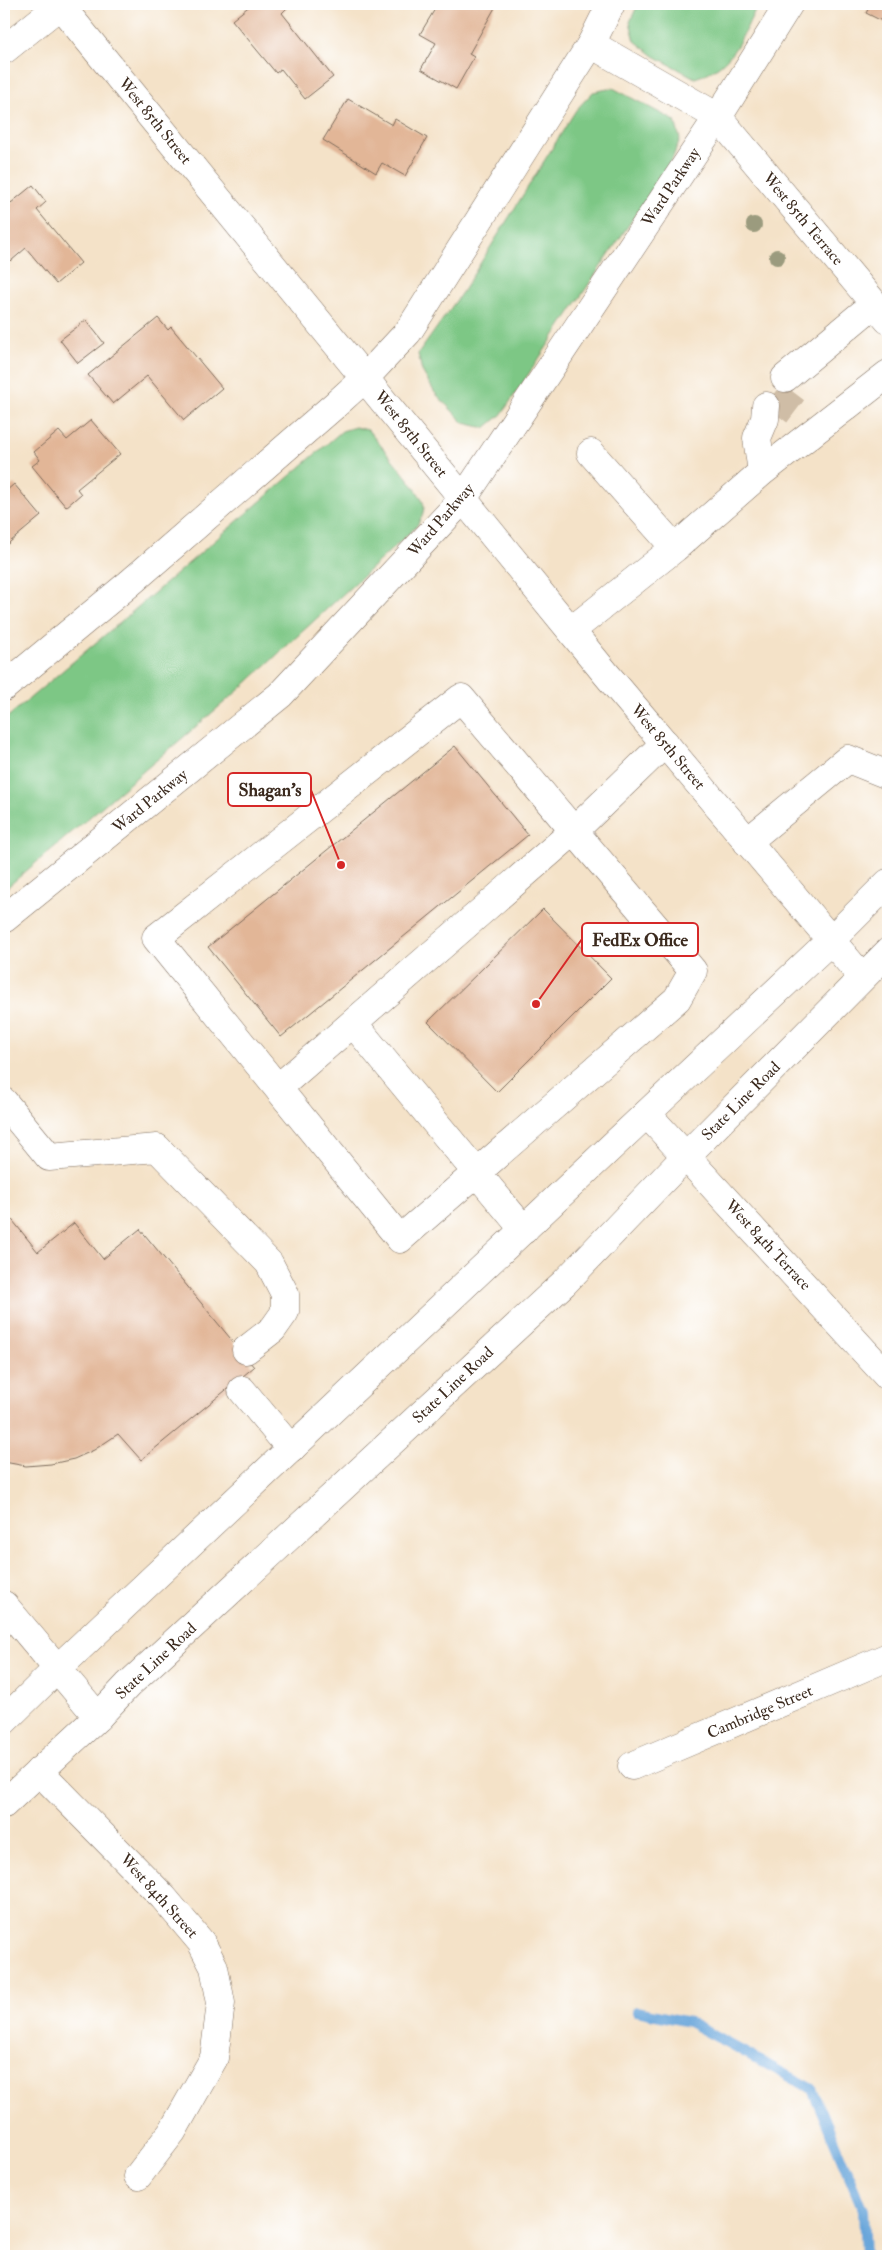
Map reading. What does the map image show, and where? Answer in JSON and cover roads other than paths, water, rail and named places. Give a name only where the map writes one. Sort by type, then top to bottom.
[{"type":"main road","points":[[4,50],[60,4]]},
{"type":"main road","name":"West 85th Street","points":[[60,4],[463,499],[862,977]]},
{"type":"main road","points":[[4,687],[130,584],[365,378],[408,332],[591,44],[611,4]]},
{"type":"main road","name":"Ward Parkway","points":[[4,919],[280,695],[463,499],[718,117],[789,4]]},
{"type":"main road","points":[[591,44],[718,117]]},
{"type":"main road","name":"West 85th Terrace","points":[[718,117],[884,314]]},
{"type":"main road","points":[[794,375],[884,314]]},
{"type":"main road","points":[[572,630],[675,548],[762,472],[888,374]]},
{"type":"main road","points":[[762,472],[757,438],[769,413]]},
{"type":"main road","points":[[591,453],[675,548]]},
{"type":"main road","points":[[461,698],[694,971],[676,999],[400,1239],[278,1088],[156,938],[461,698]]},
{"type":"main road","points":[[278,1088],[574,831],[665,743]]},
{"type":"main road","points":[[748,842],[848,759],[888,775]]},
{"type":"main road","points":[[4,1721],[831,940],[888,883]]},
{"type":"main road","name":"State Line Road","points":[[4,1804],[98,1717],[128,1685],[564,1283],[686,1156],[888,952]]},
{"type":"main road","points":[[353,1023],[524,1230]]},
{"type":"main road","points":[[4,1102],[49,1157],[157,1148],[269,1262],[285,1294],[285,1312],[273,1329],[246,1350]]},
{"type":"main road","name":"West 84th Terrace","points":[[647,1114],[888,1377]]},
{"type":"main road","points":[[242,1390],[291,1449]]},
{"type":"main road","points":[[4,1605],[98,1717]]},
{"type":"main road","name":"Cambridge Street","points":[[632,1766],[888,1657]]},
{"type":"main road","name":"West 84th Street","points":[[39,1771],[163,1898],[201,1942],[214,1967],[221,2003],[214,2058],[172,2132],[138,2176]]},
{"type":"waterway","points":[[637,2011],[689,2022],[812,2089],[863,2210],[865,2256]]},
{"type":"tunnel","points":[[776,414],[798,385]]},
{"type":"place","name":"Shagan's","points":[[341,865]]},
{"type":"place","name":"FedEx Office","points":[[536,1004]]}]
